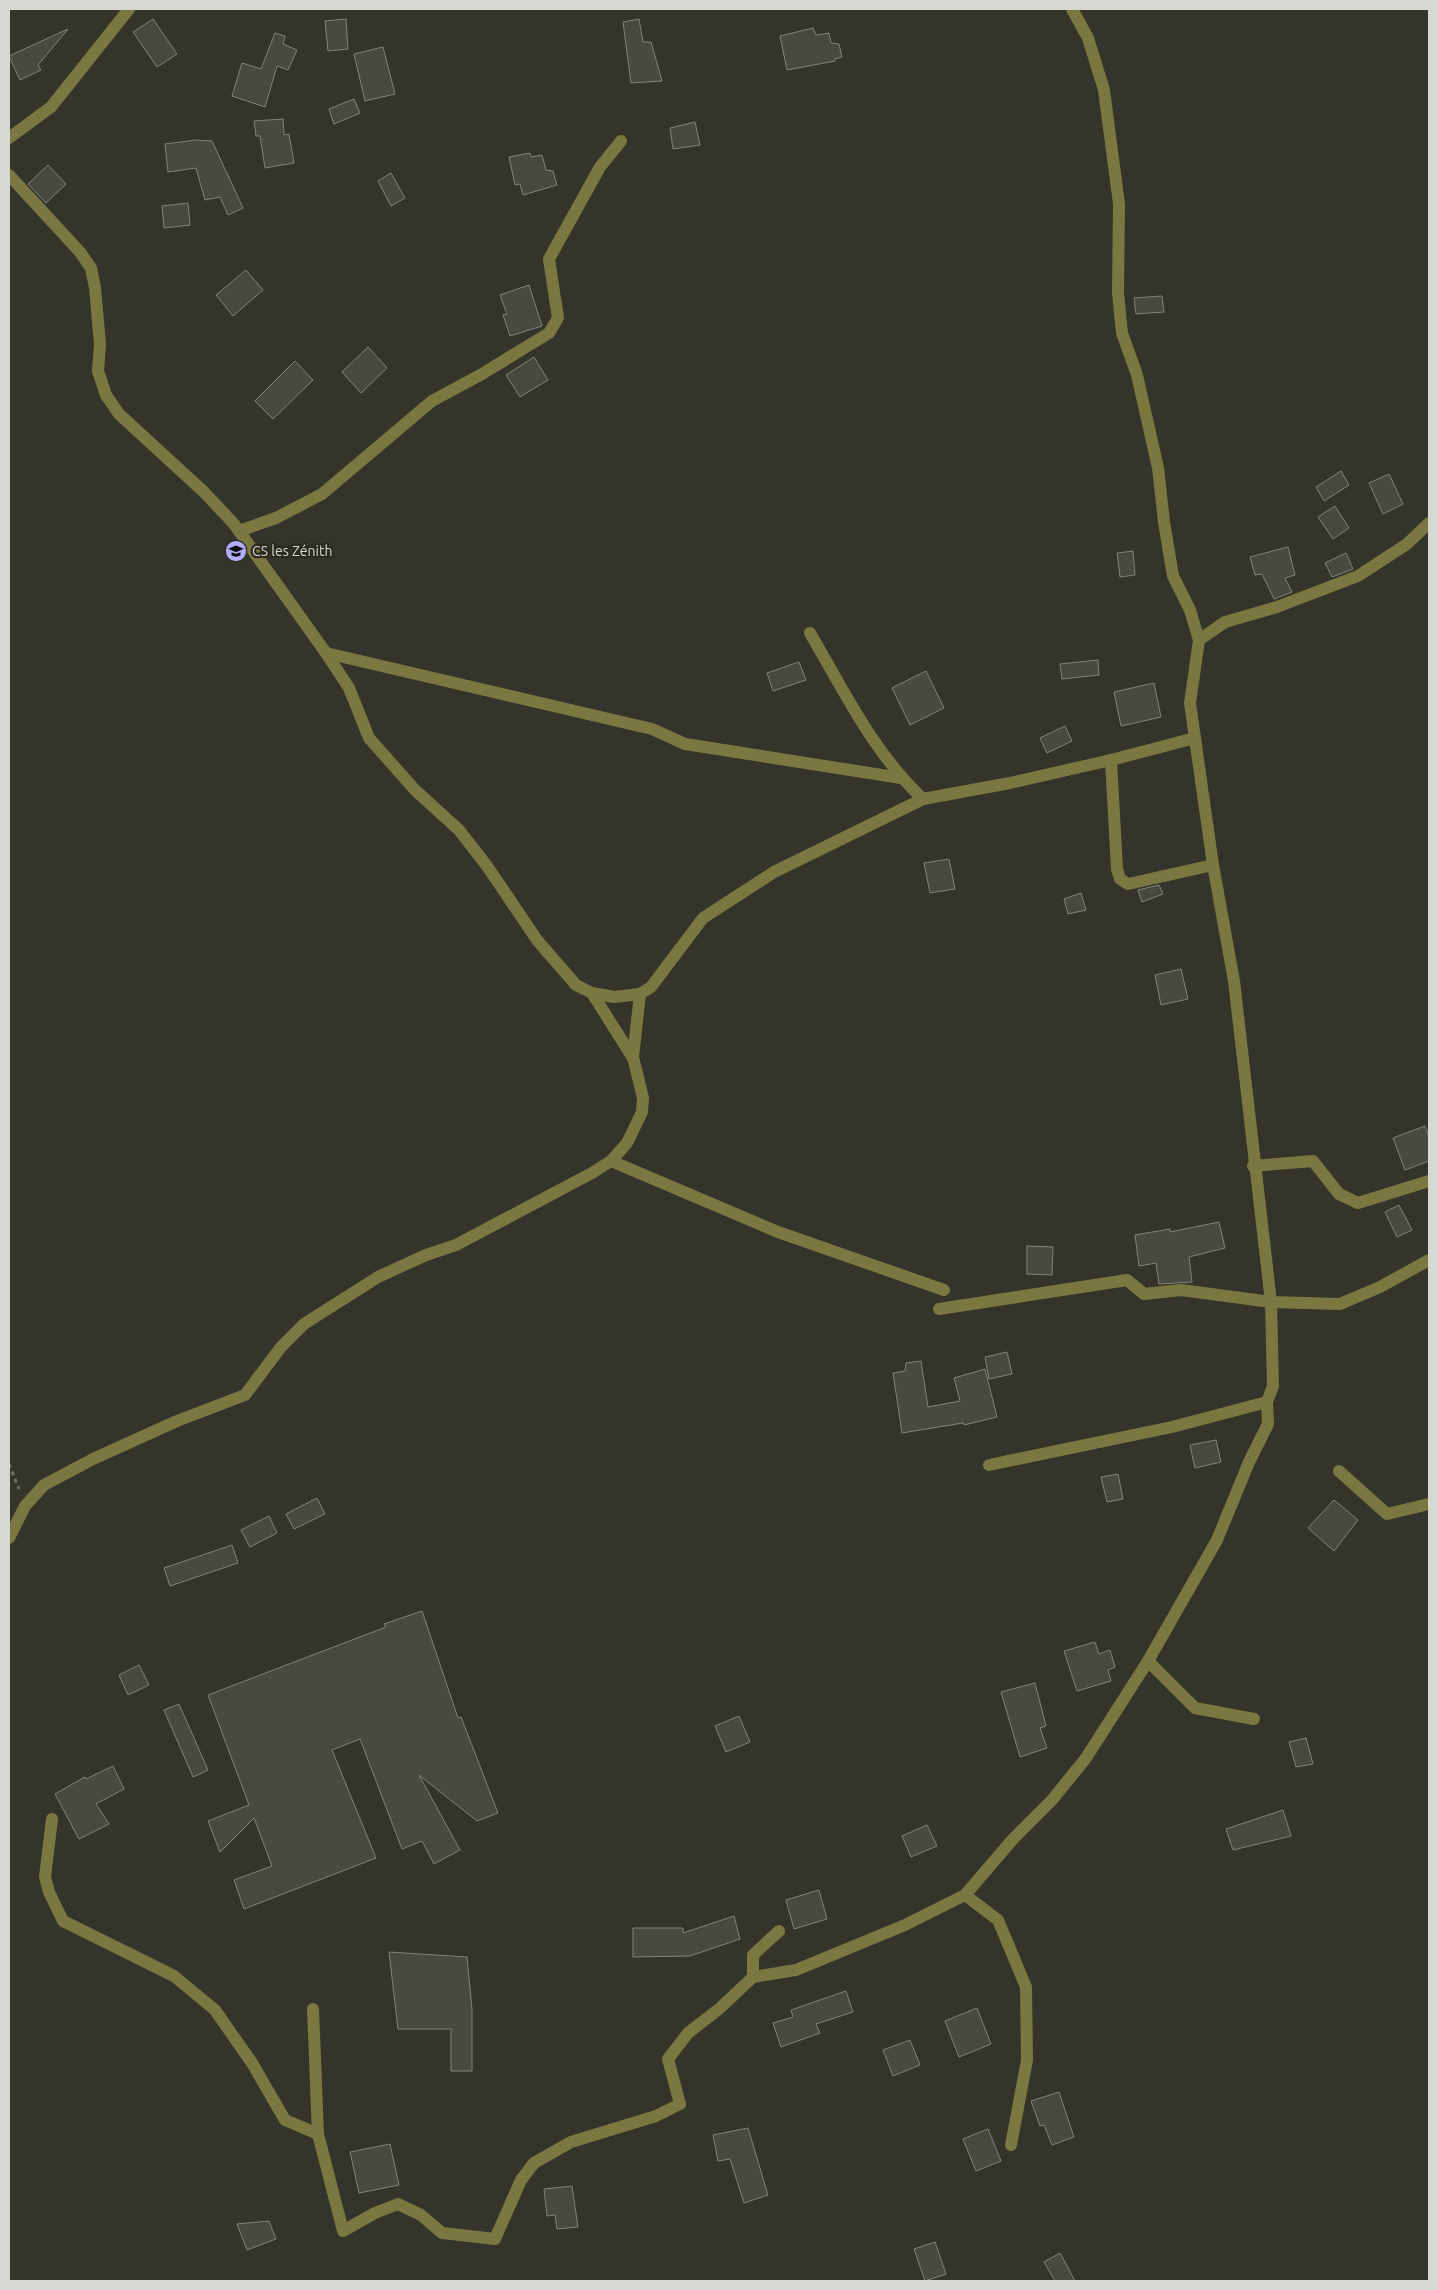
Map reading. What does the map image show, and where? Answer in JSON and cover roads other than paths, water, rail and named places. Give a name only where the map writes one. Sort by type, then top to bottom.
[{"type":"street","points":[[9,138],[51,107],[129,9]]},
{"type":"street","points":[[313,2009],[318,2134],[343,2231],[375,2213],[398,2204],[421,2214],[442,2233],[495,2239],[521,2180],[534,2163],[572,2142],[656,2116],[680,2104],[668,2059],[688,2033],[719,2009],[753,1977],[796,1970],[906,1925],[965,1895],[1014,1838],[1052,1800],[1086,1758],[1148,1661],[1217,1540],[1249,1462],[1268,1424],[1268,1402],[1272,1386],[1271,1302],[1253,1166],[1234,981],[1213,865],[1190,703],[1199,640],[1190,610],[1174,576],[1164,522],[1158,468],[1137,375],[1122,333],[1118,293],[1119,204],[1104,90],[1088,38],[1072,9]]},
{"type":"street","points":[[239,531],[276,518],[322,494],[432,401],[482,374],[549,333],[558,318],[549,259],[600,167],[621,141]]},
{"type":"street","points":[[9,175],[80,252],[91,268],[95,288],[100,344],[98,371],[106,395],[119,414],[204,492],[239,531],[326,653],[348,688],[369,738],[415,790],[459,830],[487,866],[537,940],[576,985],[592,993],[614,997],[640,994],[651,987],[703,918],[774,872],[923,799],[1010,783],[1111,760],[1195,738]]},
{"type":"street","points":[[1199,640],[1225,622],[1277,607],[1358,576],[1407,544],[1429,523]]},
{"type":"street","points":[[810,633],[875,745],[901,778],[923,799]]},
{"type":"street","points":[[326,653],[652,729],[685,744],[901,778]]},
{"type":"street","points":[[1111,760],[1117,869],[1120,879],[1128,884],[1213,865]]},
{"type":"street","points":[[592,993],[634,1059]]},
{"type":"street","points":[[9,1538],[25,1506],[44,1485],[93,1459],[177,1421],[245,1395],[281,1346],[304,1324],[378,1277],[426,1255],[456,1245],[611,1161],[627,1143],[642,1112],[643,1098],[634,1059],[640,994]]},
{"type":"street","points":[[611,1161],[778,1232],[944,1290]]},
{"type":"street","points":[[1253,1166],[1313,1161],[1339,1194],[1358,1204],[1429,1181]]},
{"type":"street","points":[[939,1309],[1127,1280],[1144,1294],[1181,1290],[1271,1302],[1340,1304],[1380,1287],[1429,1260]]},
{"type":"street","points":[[989,1465],[1172,1427],[1268,1402]]},
{"type":"street","points":[[1339,1471],[1387,1514],[1429,1504]]},
{"type":"street","points":[[1148,1661],[1164,1680],[1195,1708],[1254,1719]]},
{"type":"street","points":[[52,1819],[45,1877],[63,1921],[174,1976],[215,2010],[252,2063],[285,2120],[318,2134]]},
{"type":"street","points":[[965,1895],[998,1920],[1026,1987],[1027,2060],[1010,2145]]},
{"type":"street","points":[[753,1977],[752,1956],[780,1931]]},
{"type":"place","name":"CS les Zénith","points":[[236,551]]}]
